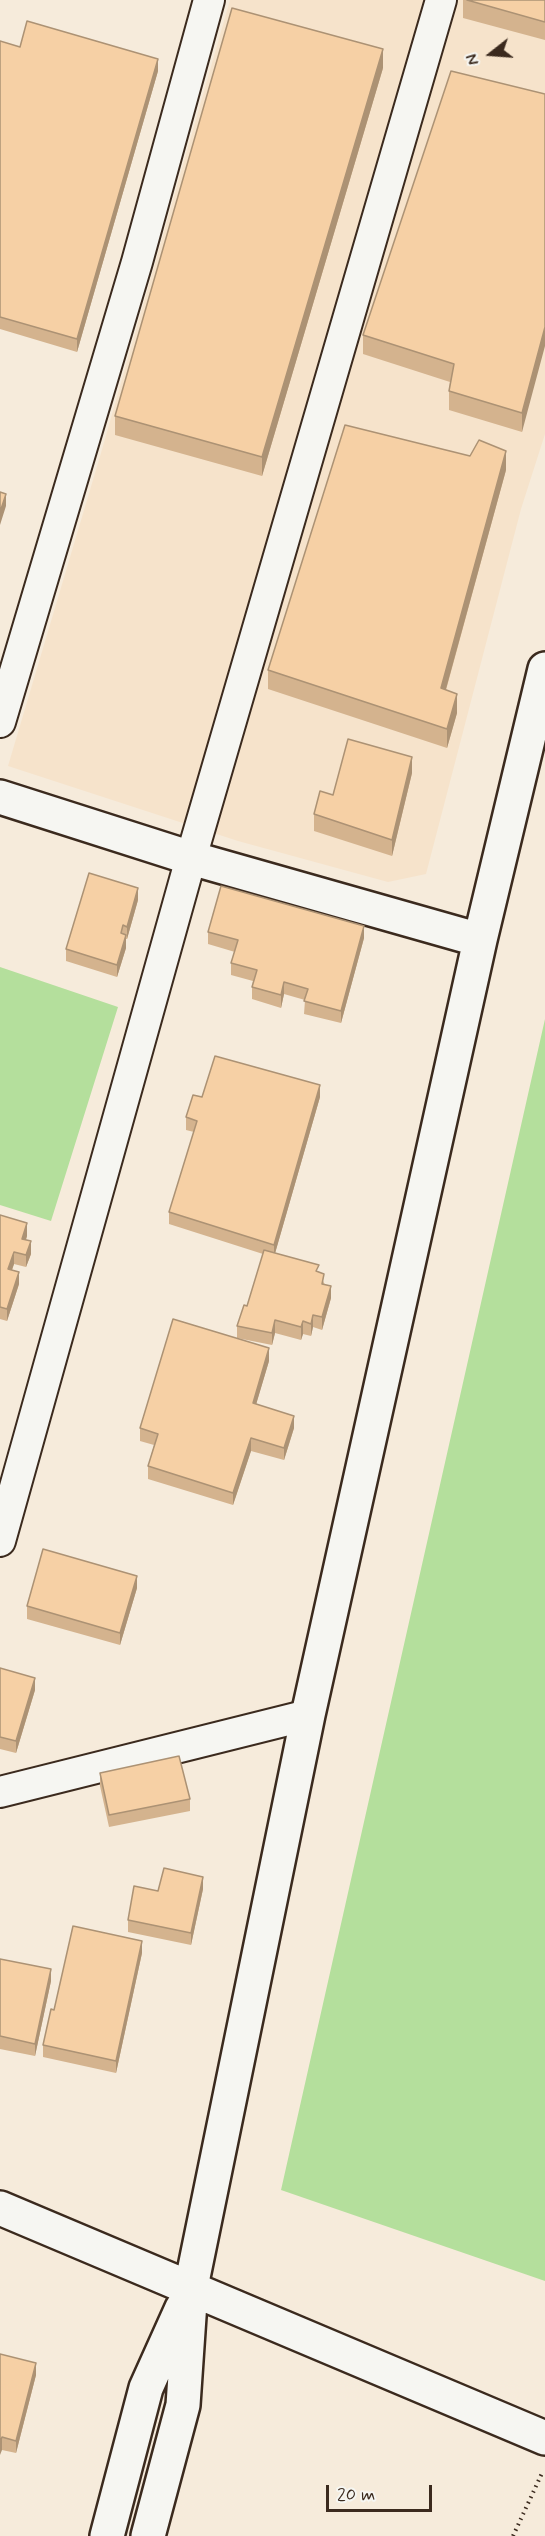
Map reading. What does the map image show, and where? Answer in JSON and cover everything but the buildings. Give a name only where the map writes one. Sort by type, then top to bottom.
[{"type":"street","points":[[0,722],[138,262],[209,0]]},
{"type":"street","points":[[0,1541],[191,858],[441,0]]},
{"type":"street","points":[[148,2536],[183,2405],[191,2287],[308,1715],[480,940],[545,669]]},
{"type":"street","points":[[0,797],[191,858],[480,940]]},
{"type":"street","points":[[0,1792],[308,1715]]},
{"type":"street","points":[[0,2208],[545,2438]]},
{"type":"street","points":[[107,2536],[146,2388],[191,2287]]},
{"type":"path","points":[[513,2536],[545,2467]]},
{"type":"shaded area","points":[[230,0],[545,0],[545,434],[521,509],[426,874],[388,882],[238,841],[8,766],[101,453]]},
{"type":"green space","points":[[0,967],[118,1007],[51,1221],[0,1205]]},
{"type":"green space","points":[[545,1019],[545,2281],[281,2190]]}]
